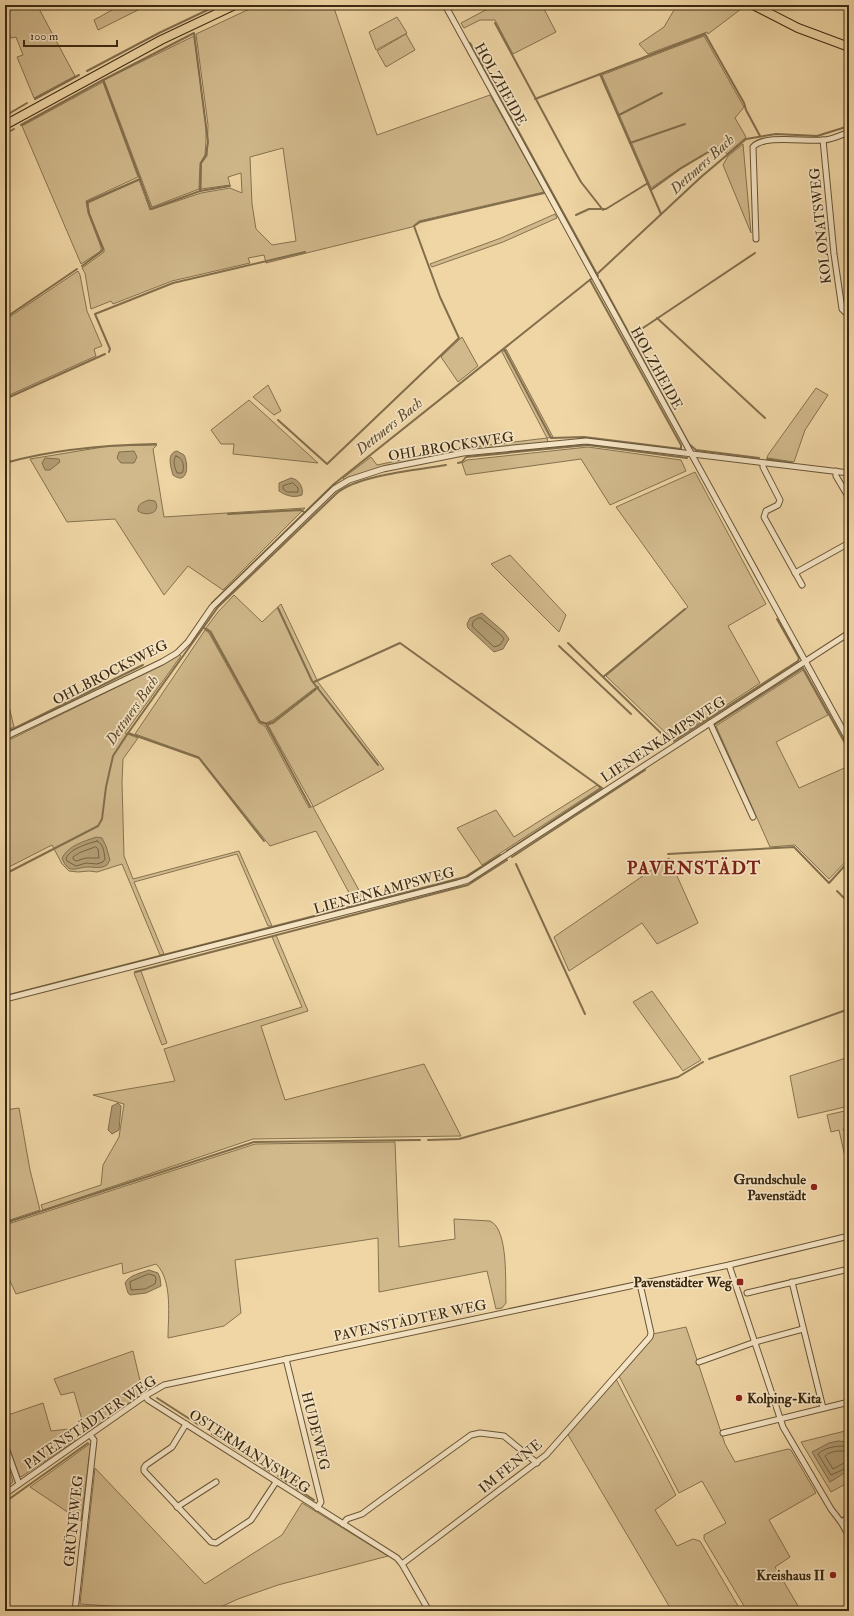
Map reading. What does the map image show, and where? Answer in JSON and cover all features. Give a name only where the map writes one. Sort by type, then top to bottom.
[{"type":"main road","points":[[5,125],[161,40],[235,5]]},
{"type":"main road","points":[[753,5],[798,28],[849,47]]},
{"type":"street","name":"HOLZHEIDE","points":[[445,5],[849,741]]},
{"type":"street","points":[[756,240],[753,147],[756,143],[788,139],[823,140],[849,132]]},
{"type":"street","name":"KOLONATSWEG","points":[[823,140],[834,254],[842,309],[849,313]]},
{"type":"street","name":"OHLBROCKSWEG","points":[[5,738],[162,662],[177,652],[188,642],[212,607],[334,489],[349,480],[383,469],[463,453],[586,441],[849,473]]},
{"type":"street","points":[[763,463],[763,467],[780,500],[778,505],[766,511],[764,517],[802,585]]},
{"type":"street","points":[[836,471],[836,476],[849,498]]},
{"type":"street","points":[[795,573],[849,543]]},
{"type":"street","name":"LIENENKAMPSWEG","points":[[5,1000],[468,880],[849,632]]},
{"type":"street","points":[[710,723],[753,817]]},
{"type":"street","name":"PAVENSTÄDTER WEG","points":[[5,1494],[145,1396],[156,1389],[169,1384],[729,1265],[849,1236]]},
{"type":"street","points":[[729,1265],[783,1427],[830,1509],[841,1522],[849,1536]]},
{"type":"street","points":[[747,1293],[849,1269]]},
{"type":"street","points":[[792,1282],[823,1408]]},
{"type":"street","name":"IM FENNE","points":[[402,1564],[546,1455],[650,1337],[651,1333],[640,1284]]},
{"type":"street","points":[[699,1362],[755,1342],[803,1329]]},
{"type":"street","name":"HUDEWEG","points":[[286,1358],[321,1502],[317,1508]]},
{"type":"street","name":"OSTERMANNSWEG","points":[[145,1396],[148,1400],[397,1558],[402,1564]]},
{"type":"street","points":[[723,1433],[849,1402]]},
{"type":"street","points":[[186,1424],[172,1447],[146,1464],[144,1471],[211,1542],[216,1543],[251,1520],[276,1482]]},
{"type":"street","points":[[344,1524],[347,1519],[362,1514],[471,1435],[480,1433],[504,1436],[537,1463]]},
{"type":"street","name":"GRÜNEWEG","points":[[75,1611],[94,1440],[90,1435]]},
{"type":"street","points":[[5,1445],[19,1484]]},
{"type":"street","points":[[178,1507],[216,1482]]},
{"type":"street","points":[[841,1522],[849,1517]]},
{"type":"street","points":[[402,1564],[429,1611]]},
{"type":"shaded area","points":[[5,5],[37,5],[75,76],[34,98],[17,57],[23,55],[16,37],[11,38],[5,24]]},
{"type":"shaded area","points":[[121,5],[148,5],[98,30],[94,20]]},
{"type":"shaded area","points":[[258,5],[333,5],[377,135],[490,95],[544,192],[419,221],[412,227],[266,263],[264,255],[248,258],[250,263],[172,281],[113,304],[111,301],[91,309],[85,273],[82,268],[104,252],[104,249],[89,213],[88,203],[139,180],[150,210],[201,193],[230,188],[242,193],[241,173],[228,177],[230,185],[201,189],[201,164],[207,156],[208,125],[196,34]],"holes":[[[283,148],[296,241],[272,245],[256,229],[252,204],[250,157]]]},
{"type":"shaded area","points":[[495,5],[542,5],[556,32],[513,54],[495,20],[480,20],[464,28],[461,23]]},
{"type":"shaded area","points":[[677,5],[733,5],[741,9],[708,34],[707,32],[648,54],[639,44],[664,27]]},
{"type":"shaded area","points":[[397,17],[407,33],[376,50],[369,32]]},
{"type":"shaded area","points":[[406,34],[415,50],[386,67],[377,51]]},
{"type":"shaded area","points":[[194,36],[206,126],[205,155],[200,163],[199,189],[152,207],[104,80]]},
{"type":"shaded area","points":[[704,36],[744,107],[735,118],[746,137],[727,154],[720,145],[680,168],[651,188],[602,75]]},
{"type":"shaded area","points":[[103,82],[138,177],[86,201],[88,213],[101,247],[101,251],[81,264],[22,126]]},
{"type":"shaded area","points":[[743,144],[751,233],[723,165],[728,156]]},
{"type":"shaded area","points":[[555,214],[557,218],[503,242],[432,267],[430,264],[501,238]]},
{"type":"shaded area","points":[[78,271],[87,311],[102,346],[94,349],[96,356],[5,397],[5,320]]},
{"type":"shaded area","points":[[462,337],[478,366],[458,382],[441,357]]},
{"type":"shaded area","points":[[506,349],[553,437],[547,438],[502,352]]},
{"type":"shaded area","points":[[268,385],[281,411],[274,415],[253,397]]},
{"type":"shaded area","points":[[816,388],[828,395],[805,430],[794,462],[767,458],[768,455]]},
{"type":"shaded area","points":[[249,400],[318,463],[233,454],[234,444],[221,444],[211,430]]},
{"type":"shaded area","points":[[547,438],[548,442],[463,452],[345,480],[343,478],[371,457],[377,465],[448,450]]},
{"type":"shaded area","points":[[157,445],[153,449],[164,517],[305,508],[223,590],[188,566],[164,595],[115,519],[67,522],[30,459],[109,446]]},
{"type":"shaded area","points":[[588,447],[681,460],[686,471],[610,505],[581,459],[466,475],[462,463],[467,460]]},
{"type":"shaded area","points":[[695,472],[766,604],[728,626],[760,683],[673,740],[606,676],[688,607],[616,507]]},
{"type":"shaded area","points":[[510,555],[566,615],[559,632],[491,564]]},
{"type":"shaded area","points":[[234,595],[262,622],[281,604],[318,682],[384,769],[313,807],[365,901],[355,904],[316,831],[270,846],[199,757],[135,734],[205,630],[209,633],[259,723],[265,726],[309,808],[313,806],[268,725],[274,723],[316,690],[315,688],[273,720],[266,723],[260,721],[211,631],[206,628],[218,612]]},
{"type":"shaded area","points":[[179,654],[181,656],[125,733],[138,738],[123,759],[122,782],[124,856],[133,879],[239,851],[272,926],[268,926],[237,854],[134,882],[164,954],[160,955],[122,864],[97,872],[69,871],[62,864],[52,845],[5,869],[5,742],[164,664]]},
{"type":"shaded area","points":[[803,670],[828,715],[776,742],[799,788],[849,766],[849,858],[829,879],[795,845],[770,847],[716,726]]},
{"type":"shaded area","points":[[5,690],[14,727],[5,731]]},
{"type":"shaded area","points":[[597,785],[600,788],[482,865],[457,828],[496,810],[514,837]]},
{"type":"shaded area","points":[[669,858],[698,923],[657,944],[642,923],[569,971],[554,937]]},
{"type":"shaded area","points":[[276,935],[308,1011],[261,1026],[285,1100],[424,1064],[461,1136],[253,1139],[43,1210],[41,1205],[101,1185],[103,1165],[119,1137],[124,1104],[93,1095],[175,1081],[164,1049],[302,1007],[272,937]]},
{"type":"shaded area","points":[[141,971],[167,1043],[162,1045],[134,973]]},
{"type":"shaded area","points":[[652,991],[701,1060],[683,1071],[633,1002]]},
{"type":"shaded area","points":[[849,1057],[849,1106],[798,1118],[790,1076]]},
{"type":"shaded area","points":[[19,1108],[30,1170],[40,1210],[7,1221],[5,1215],[5,1110]]},
{"type":"shaded area","points":[[849,1110],[849,1127],[843,1129],[844,1131],[849,1129],[849,1156],[845,1157],[839,1130],[831,1132],[827,1115]]},
{"type":"shaded area","points":[[395,1142],[399,1247],[455,1239],[454,1219],[490,1221],[496,1226],[500,1235],[505,1258],[506,1303],[502,1308],[496,1309],[487,1271],[379,1292],[378,1238],[235,1260],[241,1313],[224,1326],[168,1338],[169,1310],[167,1289],[165,1279],[156,1264],[123,1274],[122,1263],[16,1294],[5,1270],[5,1225],[255,1144]]},
{"type":"shaded area","points":[[686,1327],[725,1444],[735,1462],[788,1449],[791,1450],[816,1493],[769,1520],[790,1557],[775,1567],[801,1611],[747,1611],[704,1539],[704,1535],[726,1523],[702,1481],[679,1493],[618,1374],[653,1334]]},
{"type":"shaded area","points":[[133,1351],[143,1393],[86,1434],[74,1392],[61,1395],[54,1379]]},
{"type":"shaded area","points":[[615,1377],[676,1495],[655,1510],[677,1546],[693,1539],[700,1541],[741,1611],[672,1611],[567,1433]]},
{"type":"shaded area","points":[[43,1403],[51,1431],[69,1429],[75,1441],[21,1477],[5,1437],[5,1416]]},
{"type":"shaded area","points":[[849,1430],[849,1482],[831,1492],[801,1442]]},
{"type":"shaded area","points":[[91,1443],[81,1521],[30,1487]]},
{"type":"shaded area","points":[[5,1454],[13,1482],[5,1489]]},
{"type":"shaded area","points":[[95,1468],[205,1584],[282,1535],[302,1503],[388,1556],[278,1585],[238,1599],[212,1611],[167,1611],[80,1604]]},
{"type":"water","points":[[134,451],[137,457],[134,463],[121,463],[117,458],[119,452]]},
{"type":"water","points":[[177,451],[184,455],[186,459],[187,468],[182,478],[178,478],[173,475],[170,465],[171,455]]},
{"type":"water","points":[[45,458],[59,459],[60,462],[50,470],[45,470],[42,463]]},
{"type":"water","points":[[291,478],[300,484],[302,495],[290,496],[279,491],[279,483]]},
{"type":"water","points":[[149,500],[155,501],[157,505],[155,511],[145,514],[138,511],[139,505]]},
{"type":"water","points":[[482,613],[504,632],[509,639],[503,649],[494,652],[468,628],[467,624],[470,618]]},
{"type":"water","points":[[96,837],[102,838],[106,846],[110,860],[107,865],[73,869],[67,867],[62,858],[68,850],[77,844]]},
{"type":"water","points":[[118,1103],[121,1106],[119,1130],[112,1134],[108,1130],[112,1106]]},
{"type":"water","points":[[149,1270],[158,1273],[161,1286],[146,1293],[130,1295],[125,1283],[127,1280]]},
{"type":"water","points":[[838,1441],[849,1442],[849,1470],[830,1482],[812,1452],[829,1443]]},
{"type":"waterway","points":[[87,71],[159,33],[218,5]]},
{"type":"waterway","points":[[495,23],[581,182],[603,210]]},
{"type":"waterway","points":[[21,125],[103,80],[194,33],[208,142],[206,155],[201,163],[200,191]]},
{"type":"waterway","points":[[535,99],[705,34],[744,103],[746,110],[760,136]]},
{"type":"waterway","points":[[470,43],[598,276]]},
{"type":"waterway","points":[[600,74],[661,214]]},
{"type":"waterway","points":[[35,99],[79,75]]},
{"type":"waterway","points":[[103,80],[140,179]]},
{"type":"waterway","points":[[619,115],[662,93]]},
{"type":"waterway","points":[[5,116],[27,103]]},
{"type":"waterway","points":[[630,143],[685,124]]},
{"type":"waterway","name":"Dettmers Bach","points":[[596,275],[701,177],[746,139],[776,134],[817,136],[849,126]]},
{"type":"waterway","points":[[5,134],[14,129]]},
{"type":"waterway","points":[[651,190],[680,169],[715,148]]},
{"type":"waterway","points":[[82,266],[103,249],[89,213],[87,202],[140,179],[151,209],[200,191],[230,186]]},
{"type":"waterway","points":[[576,215],[589,209],[606,209],[648,183]]},
{"type":"waterway","points":[[278,420],[327,464],[459,338],[440,297],[414,226],[420,222],[544,193]]},
{"type":"waterway","points":[[109,352],[110,349],[95,314],[173,283],[305,252]]},
{"type":"waterway","points":[[631,336],[755,253]]},
{"type":"waterway","points":[[5,318],[77,269]]},
{"type":"waterway","name":"Dettmers Bach","points":[[212,603],[334,484],[591,279]]},
{"type":"waterway","points":[[504,349],[551,438],[584,437],[681,449],[681,445],[590,280]]},
{"type":"waterway","points":[[600,280],[689,444],[696,450],[759,458]]},
{"type":"waterway","points":[[657,318],[765,418]]},
{"type":"waterway","points":[[5,399],[105,354]]},
{"type":"waterway","points":[[5,463],[61,451],[118,445],[156,444]]},
{"type":"waterway","points":[[458,463],[462,462],[466,457],[588,445],[687,458]]},
{"type":"waterway","points":[[767,459],[792,463]]},
{"type":"waterway","name":"Dettmers Bach","points":[[5,874],[98,826],[102,819],[106,787],[113,756],[218,607],[337,493],[359,482],[388,474],[446,465]]},
{"type":"waterway","points":[[228,514],[301,510],[304,512]]},
{"type":"waterway","points":[[278,608],[312,681],[378,765]]},
{"type":"waterway","points":[[603,677],[685,609]]},
{"type":"waterway","points":[[674,741],[798,661],[799,658],[777,619]]},
{"type":"waterway","points":[[204,628],[210,632],[260,722],[266,724],[273,722],[318,687]]},
{"type":"waterway","points":[[314,682],[400,643],[602,788],[507,851]]},
{"type":"waterway","points":[[568,643],[667,739]]},
{"type":"waterway","points":[[559,646],[631,714]]},
{"type":"waterway","points":[[5,733],[143,665]]},
{"type":"waterway","points":[[742,787],[714,725],[803,668],[845,743]]},
{"type":"waterway","points":[[266,724],[310,806]]},
{"type":"waterway","points":[[128,733],[199,758],[264,841]]},
{"type":"waterway","points":[[512,857],[645,770]]},
{"type":"waterway","points":[[668,854],[794,847],[829,883],[849,861]]},
{"type":"waterway","points":[[5,996],[465,877],[500,855]]},
{"type":"waterway","points":[[135,972],[468,885],[507,860]]},
{"type":"waterway","points":[[516,864],[585,1014]]},
{"type":"waterway","points":[[837,891],[849,903]]},
{"type":"waterway","points":[[709,1059],[849,1009]]},
{"type":"waterway","points":[[428,1140],[459,1139],[678,1077],[703,1062]]},
{"type":"waterway","points":[[5,1223],[254,1142],[420,1140]]},
{"type":"waterway","points":[[157,1398],[199,1425]]},
{"type":"waterway","points":[[212,1434],[223,1440]]},
{"type":"waterway","points":[[5,1502],[88,1443]]},
{"type":"waterway","points":[[231,1446],[255,1461]]},
{"type":"waterway","points":[[263,1467],[270,1471]]},
{"type":"waterway","points":[[278,1476],[314,1500]]},
{"type":"place","name":"Grundschule Pavenstädt","points":[[814,1187]]},
{"type":"place","name":"Pavenstädter Weg","points":[[740,1282]]},
{"type":"place","name":"Kolping-Kita","points":[[739,1398]]},
{"type":"place","name":"Kreishaus II","points":[[833,1575]]},
{"type":"district","name":"PAVENSTÄDT","points":[[694,868]]}]
